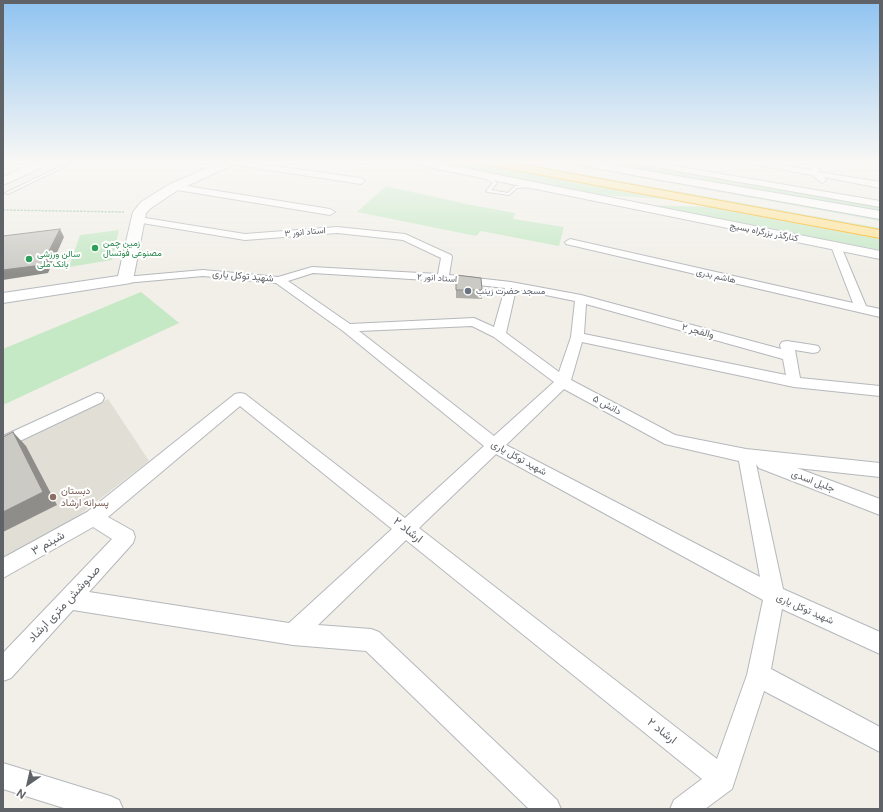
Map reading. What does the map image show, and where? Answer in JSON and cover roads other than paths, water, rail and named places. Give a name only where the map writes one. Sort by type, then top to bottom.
[{"type":"highway","points":[[687,199],[880,234]]},
{"type":"highway","points":[[738,199],[880,225]]},
{"type":"street","points":[[3,298],[125,280],[140,216],[146,205],[155,199]]},
{"type":"street","points":[[251,199],[330,212],[312,231]]},
{"type":"street","name":"کنارگذر بزرگراه بسیج","points":[[596,199],[880,255]]},
{"type":"street","points":[[788,199],[880,215]]},
{"type":"street","points":[[851,199],[880,204]]},
{"type":"street","points":[[601,200],[715,204]]},
{"type":"street","name":"استاد انور ۳","points":[[140,216],[245,238],[337,230],[405,237],[447,257],[443,278]]},
{"type":"street","name":"هاشم بدری","points":[[570,242],[880,313]]},
{"type":"street","points":[[836,246],[861,309]]},
{"type":"street","name":"استاد انور ۲","points":[[279,280],[312,270],[443,278],[511,285],[581,299]]},
{"type":"street","name":"شهید توکل یاری","points":[[125,280],[203,273],[279,280],[347,328],[495,446],[774,595],[880,643]]},
{"type":"street","points":[[499,334],[511,285]]},
{"type":"street","points":[[293,634],[563,382],[577,337],[581,299]]},
{"type":"street","name":"والفجر ۲","points":[[581,299],[789,356]]},
{"type":"street","name":"دانش ۵","points":[[347,328],[474,322],[499,334],[563,382],[671,440],[746,456],[880,470]]},
{"type":"street","points":[[577,337],[794,382],[880,391]]},
{"type":"street","points":[[794,382],[787,345],[813,349]]},
{"type":"street","points":[[3,443],[97,398]]},
{"type":"street","name":"ارشاد ۲","points":[[93,518],[240,398],[723,780]]},
{"type":"street","points":[[683,809],[723,780],[758,675],[774,595],[746,456]]},
{"type":"street","name":"جلیل اسدی","points":[[746,456],[880,507]]},
{"type":"street","name":"صدوشش متری ارشاد","points":[[3,670],[126,537],[93,518]]},
{"type":"street","name":"شبنم ۳","points":[[3,569],[93,518]]},
{"type":"street","points":[[69,599],[293,634],[372,640],[548,809]]},
{"type":"street","points":[[758,675],[880,740]]},
{"type":"street","points":[[3,776],[110,809]]},
{"type":"place","name":"زمین چمن مصنوعی فوتسال","points":[[95,248]]},
{"type":"place","name":"سالن ورزشی بانک ملی","points":[[29,259]]},
{"type":"place","name":"مسجد حضرت زینب","points":[[468,291]]},
{"type":"place","name":"دبستان پسرانه ارشاد","points":[[53,497]]}]
